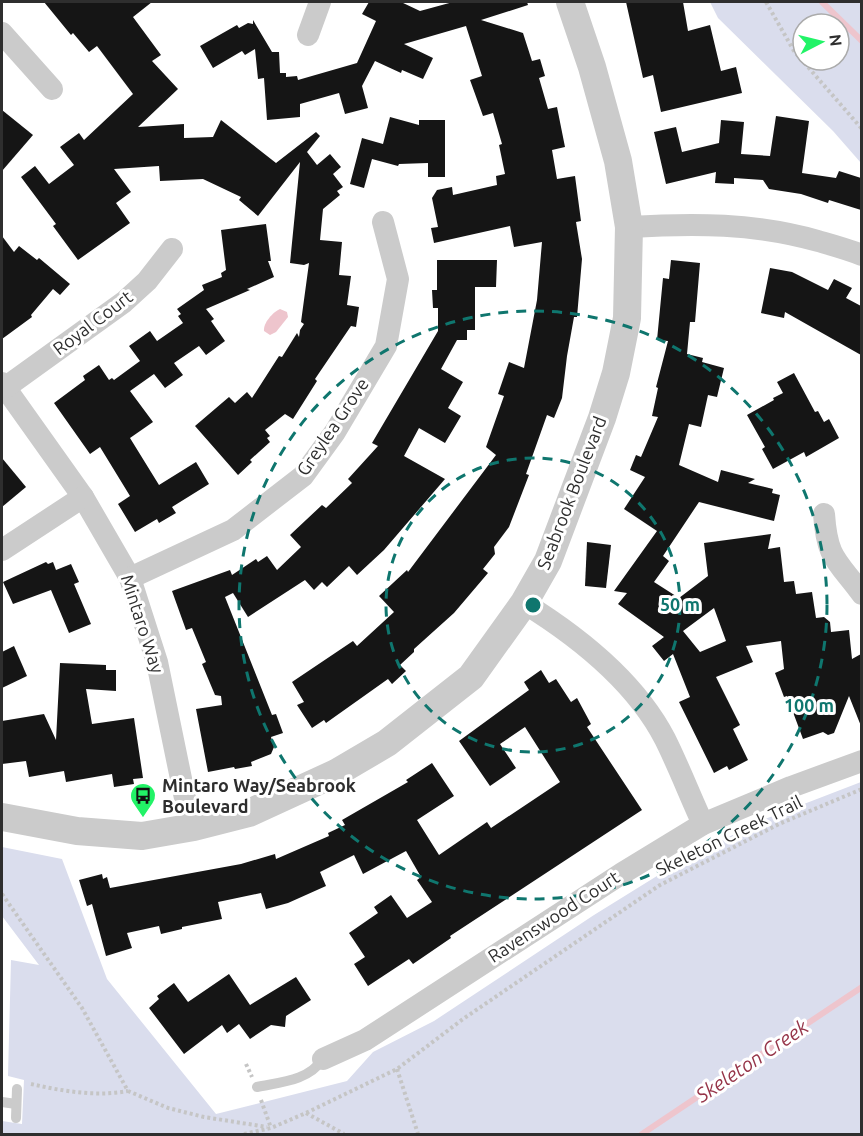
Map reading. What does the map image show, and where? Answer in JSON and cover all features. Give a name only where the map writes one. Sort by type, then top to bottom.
[{"type":"street","points":[[308,35],[320,2]]},
{"type":"street","name":"Seabrook Boulevard","points":[[2,817],[77,831],[142,836],[194,827],[249,813],[336,773],[387,743],[471,677],[524,603],[548,561],[602,418],[616,373],[627,318],[629,227],[618,161],[592,67],[570,2]]},
{"type":"street","points":[[2,33],[52,88]]},
{"type":"street","name":"Greylea Grove","points":[[129,578],[147,572],[233,530],[303,476],[335,432],[386,346],[398,279],[383,222]]},
{"type":"street","points":[[629,227],[720,224],[766,229],[861,255]]},
{"type":"street","name":"Royal Court","points":[[4,385],[124,302],[147,281],[172,249]]},
{"type":"street","name":"Mintaro Way","points":[[4,385],[83,497],[129,578],[157,662],[186,803],[194,827]]},
{"type":"street","points":[[2,550],[83,497]]},
{"type":"street","points":[[824,514],[825,531],[831,553],[861,594]]},
{"type":"street","points":[[524,603],[586,646],[621,677],[664,738],[703,824]]},
{"type":"street","name":"Ravenswood Court","points":[[323,1059],[365,1040],[621,874],[703,824],[861,761]]},
{"type":"lane","name":"Ravenswood Court","points":[[257,1087],[305,1076],[318,1067],[323,1059]]},
{"type":"lane","points":[[16,1118],[17,1089]]},
{"type":"lane","points":[[2,1102],[16,1104]]},
{"type":"path","points":[[766,2],[794,51],[861,129]]},
{"type":"path","name":"Skeleton Creek Trail","points":[[244,1134],[271,1128],[397,1069],[463,1019],[660,885],[779,824],[861,789]]},
{"type":"path","points":[[2,894],[82,1008],[128,1091]]},
{"type":"path","points":[[397,1069],[418,1134]]},
{"type":"path","points":[[17,1089],[18,1082],[59,1090],[118,1093],[128,1091],[152,1102],[204,1117],[271,1128]]},
{"type":"path","points":[[306,1113],[344,1134]]},
{"type":"shaded area","points":[[710,2],[861,2],[861,163],[833,131],[718,18]]},
{"type":"shaded area","points":[[280,309],[287,312],[288,317],[276,332],[270,335],[264,331],[265,325]]},
{"type":"shaded area","points":[[861,782],[861,1134],[2,1134],[2,1121],[22,1124],[24,1080],[8,1076],[11,960],[39,965],[2,916],[2,847],[62,859],[107,979],[216,1114],[347,1081],[373,1052],[434,1021],[594,915],[686,858],[765,819]]},
{"type":"building","points":[[44,2],[152,2],[133,17],[161,55],[152,61],[178,89],[138,127],[184,124],[184,138],[213,137],[221,120],[276,163],[316,132],[320,136],[307,152],[317,165],[330,154],[341,167],[333,174],[343,187],[337,191],[340,195],[323,209],[320,240],[342,242],[339,275],[351,276],[347,305],[359,307],[356,327],[351,326],[315,379],[317,381],[293,419],[285,414],[265,430],[270,436],[267,438],[270,442],[250,460],[252,462],[238,475],[195,426],[229,397],[235,403],[247,392],[252,398],[297,333],[299,337],[304,324],[301,322],[309,263],[304,265],[290,263],[300,162],[258,216],[239,200],[241,197],[203,179],[160,181],[159,166],[114,169],[131,192],[116,203],[130,223],[78,260],[53,226],[56,224],[21,177],[35,166],[49,184],[74,165],[60,147],[79,133],[84,140],[133,94],[97,46],[89,52],[73,33],[71,35]]},
{"type":"building","points":[[369,2],[401,2],[420,11],[453,2],[527,2],[528,5],[481,20],[523,33],[532,61],[540,59],[545,76],[539,78],[548,109],[557,107],[565,147],[552,150],[557,179],[575,176],[581,221],[576,222],[582,259],[577,317],[574,317],[562,398],[554,418],[547,415],[526,474],[529,475],[509,527],[494,547],[495,554],[483,569],[488,573],[454,613],[414,649],[414,652],[400,665],[406,671],[392,684],[388,679],[326,723],[324,720],[312,728],[297,705],[304,702],[292,682],[353,641],[357,646],[394,612],[379,596],[407,570],[408,572],[496,455],[486,447],[504,396],[498,394],[509,362],[524,368],[537,300],[542,242],[514,247],[510,226],[434,243],[431,228],[438,227],[432,198],[437,190],[452,187],[453,195],[497,185],[496,176],[505,174],[499,145],[502,144],[493,113],[483,116],[470,80],[482,76],[466,26],[404,44],[433,58],[423,79],[402,70],[401,73],[375,61],[362,86],[368,108],[345,114],[339,93],[300,104],[300,117],[267,120],[264,78],[258,79],[255,49],[245,55],[242,51],[213,68],[200,46],[237,25],[239,28],[248,23],[253,24],[253,20],[272,52],[279,52],[280,73],[286,73],[286,77],[297,76],[298,80],[357,63],[376,21],[362,14]]},
{"type":"building","points":[[626,2],[683,2],[688,31],[710,25],[721,71],[736,67],[742,93],[661,112],[653,75],[643,78]]},
{"type":"building","points":[[2,110],[33,135],[2,171]]},
{"type":"building","points":[[776,116],[809,121],[802,173],[836,178],[839,171],[861,178],[861,210],[829,200],[828,203],[801,194],[769,189],[763,180],[734,178],[734,184],[715,183],[716,172],[666,184],[654,132],[676,127],[682,152],[719,143],[721,120],[744,122],[741,154],[770,156]]},
{"type":"building","points":[[390,117],[419,125],[419,120],[445,120],[445,177],[428,177],[428,163],[399,164],[398,166],[372,159],[364,188],[350,184],[362,138],[383,144]]},
{"type":"building","points":[[266,224],[271,261],[268,261],[274,277],[206,309],[214,319],[211,321],[225,341],[206,355],[199,346],[174,363],[183,375],[165,388],[154,374],[130,391],[153,422],[130,438],[159,485],[196,462],[209,484],[172,507],[176,513],[159,523],[157,519],[135,532],[118,504],[130,496],[100,447],[90,454],[54,403],[85,380],[83,376],[99,365],[109,380],[112,378],[114,380],[140,361],[129,346],[150,331],[157,341],[183,323],[178,316],[181,314],[177,309],[204,290],[202,285],[222,277],[221,273],[226,270],[221,230]]},
{"type":"building","points":[[2,236],[14,252],[19,246],[37,260],[39,258],[70,284],[60,295],[53,289],[31,315],[32,317],[2,339]]},
{"type":"building","points":[[437,260],[497,260],[496,287],[475,287],[475,330],[467,330],[467,340],[457,340],[441,369],[463,382],[448,408],[461,416],[445,443],[419,428],[404,456],[445,479],[384,550],[357,575],[349,566],[327,587],[322,582],[314,590],[305,580],[248,617],[233,593],[225,597],[272,715],[276,714],[283,733],[271,737],[274,747],[271,754],[251,762],[252,766],[208,772],[196,709],[222,705],[221,696],[215,695],[202,664],[206,662],[192,628],[186,630],[172,591],[230,570],[232,575],[256,559],[258,562],[267,556],[277,570],[301,547],[290,535],[322,505],[326,508],[352,483],[348,479],[378,446],[372,443],[438,331],[438,308],[433,308],[432,290],[437,290]]},
{"type":"building","points":[[671,260],[700,263],[695,322],[690,322],[687,354],[703,358],[702,362],[724,368],[717,397],[708,395],[701,427],[689,424],[679,465],[718,482],[721,470],[755,479],[748,483],[773,489],[772,493],[780,495],[774,521],[699,502],[663,556],[669,561],[654,582],[679,598],[708,576],[704,543],[771,534],[768,549],[780,547],[784,582],[794,581],[796,594],[812,592],[816,618],[824,617],[830,622],[831,632],[849,630],[852,659],[861,654],[861,726],[849,696],[834,733],[828,735],[823,732],[803,739],[787,696],[784,697],[775,673],[784,669],[781,641],[746,646],[753,662],[716,677],[740,725],[733,729],[748,760],[729,770],[727,766],[714,773],[679,702],[690,697],[673,654],[664,661],[652,646],[664,637],[618,604],[627,593],[614,591],[657,531],[624,509],[645,477],[630,470],[636,455],[641,457],[658,417],[652,416],[658,388],[656,387],[668,341],[657,340],[663,278],[669,279]],"holes":[[[714,608],[726,641],[700,652],[683,631]]]},
{"type":"building","points":[[770,268],[792,272],[828,290],[834,279],[852,288],[846,298],[861,306],[861,355],[785,312],[784,318],[761,313]]},
{"type":"building","points":[[794,373],[815,412],[818,411],[824,422],[829,419],[839,438],[806,457],[804,452],[773,469],[762,449],[765,447],[747,415],[783,393],[777,382]]},
{"type":"building","points":[[2,458],[26,487],[2,507]]},
{"type":"building","points":[[587,542],[611,545],[606,588],[585,586]]},
{"type":"building","points":[[46,562],[48,564],[53,562],[56,570],[71,564],[79,582],[74,584],[91,624],[69,633],[51,590],[13,604],[3,582]]},
{"type":"building","points":[[14,646],[27,676],[2,688],[2,652]]},
{"type":"building","points":[[60,663],[106,665],[106,670],[116,670],[116,691],[86,689],[92,724],[134,718],[143,778],[133,779],[134,784],[114,787],[112,774],[66,782],[64,771],[29,777],[26,761],[2,764],[2,721],[44,714],[56,740]]},
{"type":"building","points":[[541,670],[549,683],[556,679],[571,702],[577,698],[591,724],[587,727],[642,810],[450,936],[451,938],[413,964],[409,959],[368,986],[354,964],[365,957],[349,933],[378,913],[374,907],[391,895],[407,918],[432,902],[417,880],[421,877],[406,851],[363,874],[354,855],[320,872],[326,886],[288,903],[266,909],[261,893],[218,902],[222,919],[161,934],[159,926],[127,933],[132,948],[106,956],[92,904],[87,906],[79,880],[102,874],[103,879],[107,877],[110,888],[241,864],[275,854],[276,859],[329,836],[328,833],[345,825],[342,820],[408,782],[406,780],[432,763],[454,796],[417,820],[439,855],[487,822],[491,828],[560,782],[525,727],[500,744],[516,768],[490,786],[459,741],[529,690],[524,682]]},
{"type":"building","points":[[229,974],[250,1005],[296,977],[311,1000],[286,1016],[285,1027],[271,1025],[250,1039],[239,1024],[227,1033],[222,1025],[184,1054],[149,1008],[159,999],[157,996],[174,983],[188,1002]]},
{"type":"waterway","name":"Skeleton Creek","points":[[822,2],[862,41]]},
{"type":"waterway","name":"Skeleton Creek","points":[[642,1134],[862,987]]},
{"type":"place","name":"Mintaro Way/Seabrook Boulevard","points":[[143,819]]}]
